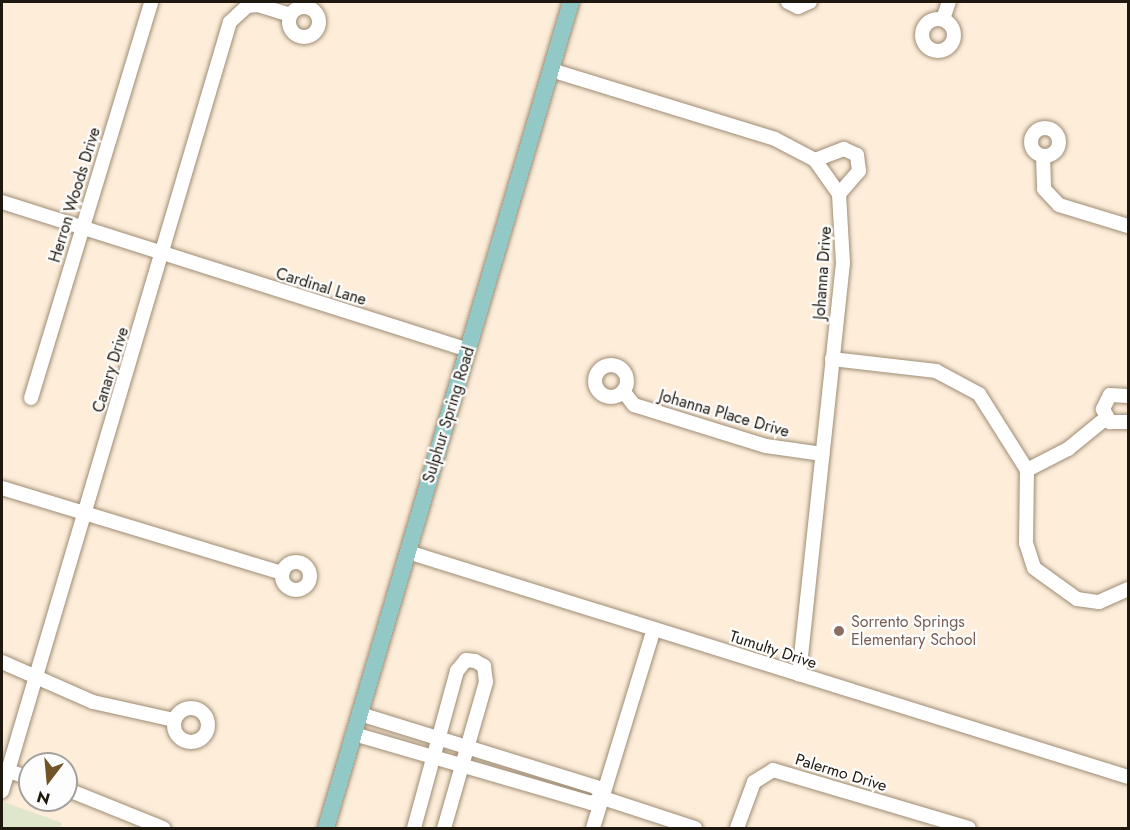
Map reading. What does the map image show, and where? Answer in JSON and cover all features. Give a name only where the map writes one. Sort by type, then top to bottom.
[{"type":"main road","name":"Sulphur Spring Road","points":[[326,828],[571,2]]},
{"type":"street","name":"Herron Woods Drive","points":[[31,398],[152,2]]},
{"type":"street","points":[[788,2],[798,7],[810,2]]},
{"type":"street","points":[[943,19],[949,2]]},
{"type":"street","name":"Canary Drive","points":[[2,791],[5,770],[37,678],[230,22],[247,6],[258,5],[290,15]]},
{"type":"street","points":[[551,70],[776,139],[815,160],[839,194],[860,171],[857,155],[843,149],[815,160]]},
{"type":"street","points":[[1043,156],[1044,189],[1059,205],[1128,226]]},
{"type":"street","name":"Johanna Drive","points":[[799,675],[843,252],[839,194]]},
{"type":"street","name":"Cardinal Lane","points":[[2,202],[468,350]]},
{"type":"street","points":[[832,359],[936,371],[967,385],[1014,441],[1027,470],[1026,543],[1034,568],[1077,599],[1099,602],[1128,589]]},
{"type":"street","name":"Johanna Place Drive","points":[[623,391],[634,405],[766,446],[822,454]]},
{"type":"street","points":[[1106,418],[1106,399],[1117,393],[1128,396]]},
{"type":"street","points":[[1027,470],[1068,449],[1106,418]]},
{"type":"street","points":[[1106,418],[1115,424],[1128,422]]},
{"type":"street","points":[[2,488],[282,573]]},
{"type":"street","name":"Tumulty Drive","points":[[408,552],[1128,777]]},
{"type":"street","points":[[593,828],[654,629]]},
{"type":"street","points":[[414,828],[457,671],[466,660],[475,661],[487,674],[444,828]]},
{"type":"street","points":[[2,662],[93,702],[174,720]]},
{"type":"street","points":[[360,714],[467,745],[596,787],[603,798],[695,828]]},
{"type":"street","points":[[354,734],[591,803],[603,798]]},
{"type":"street","name":"Palermo Drive","points":[[737,828],[754,782],[773,770],[969,828]]},
{"type":"street","points":[[78,794],[163,828]]},
{"type":"green space","points":[[4,802],[18,807],[18,812],[32,812],[62,823],[60,828],[2,828]]},
{"type":"place","name":"Sorrento Springs Elementary School","points":[[839,631]]}]
